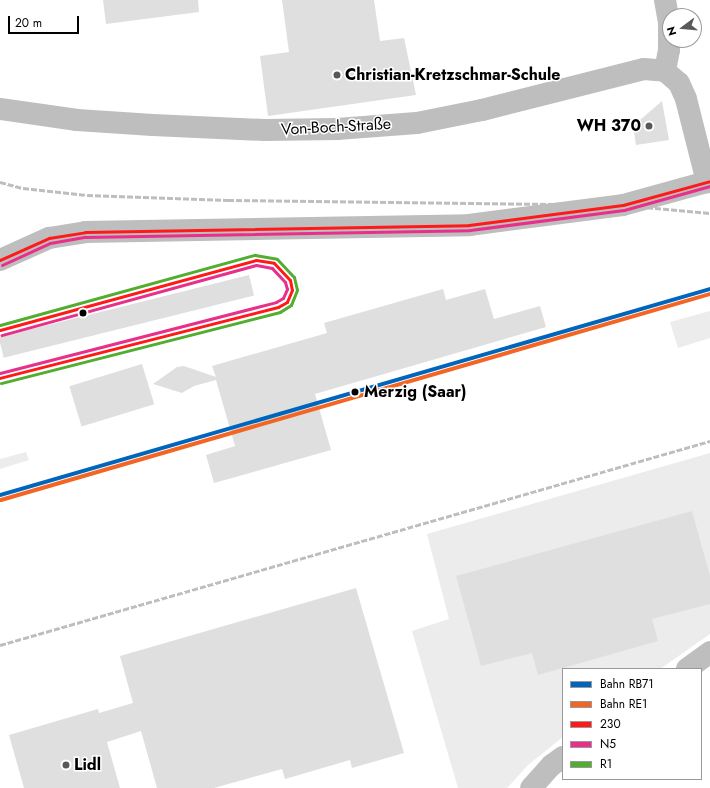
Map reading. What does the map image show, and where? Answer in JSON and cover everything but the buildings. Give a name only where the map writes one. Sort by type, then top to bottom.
[{"type":"street","points":[[0,260],[49,238],[85,232],[469,225],[623,205],[709,182],[686,99],[679,83],[665,71],[669,50],[669,22],[665,0]]},
{"type":"street","name":"Von-Boch-Straße","points":[[0,109],[77,120],[153,125],[264,130],[337,130],[417,123],[482,110],[644,69],[665,71]]},
{"type":"street","points":[[688,668],[710,652]]},
{"type":"street","points":[[531,788],[552,765],[562,758]]},
{"type":"shaded area","points":[[710,311],[710,338],[678,348],[670,322]]},
{"type":"shaded area","points":[[26,452],[29,460],[0,469],[0,459]]},
{"type":"shaded area","points":[[710,453],[710,634],[661,668],[562,668],[562,738],[528,765],[507,788],[458,788],[412,631],[449,619],[427,534]]},
{"type":"railway","points":[[0,182],[23,188],[87,195],[228,200],[623,205],[710,213]]},
{"type":"railway","points":[[0,645],[710,441]]},
{"type":"rail line","name":"RB71","points":[[0,495],[710,289]]},
{"type":"rail line","name":"RE1","points":[[1,500],[710,294]]},
{"type":"transit line","name":"230","points":[[0,260],[49,238],[85,232],[469,225],[623,205],[710,181]]},
{"type":"transit line","name":"N5","points":[[2,265],[50,243],[85,237],[470,230],[624,210],[710,186]]},
{"type":"transit line","name":"R1","points":[[0,325],[255,255],[277,259],[294,277],[297,290],[291,305],[280,312],[1,383]]},
{"type":"transit line","name":"230","points":[[0,330],[256,260],[274,263],[290,280],[292,290],[287,302],[278,307],[0,378]]},
{"type":"transit line","name":"N5","points":[[0,373],[276,302],[283,298],[287,289],[285,282],[272,268],[256,265],[1,335]]},
{"type":"place","name":"Christian-Kretzschmar-Schule","points":[[337,75]]},
{"type":"place","name":"WH 370","points":[[649,126]]},
{"type":"place","name":"Merzig (Saar)","points":[[355,392]]},
{"type":"place","name":"Lidl","points":[[66,765]]}]
